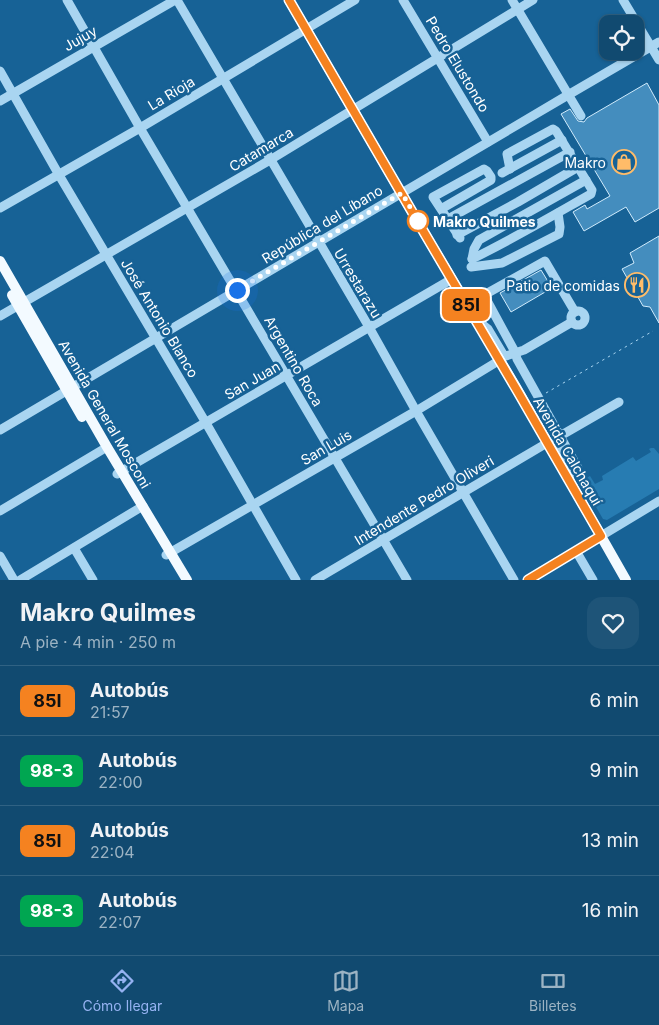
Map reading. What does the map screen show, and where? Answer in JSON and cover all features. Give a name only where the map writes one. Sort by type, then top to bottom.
[{"type":"main road","name":"Avenida Calchaquí","points":[[289,0],[500,360],[626,580]]},
{"type":"main road","name":"Avenida General Mosconi","points":[[0,261],[21,304],[119,473],[168,554],[187,580]]},
{"type":"main road","name":"Avenida General Mosconi","points":[[0,275],[21,304]]},
{"type":"main road","name":"Avenida General Mosconi","points":[[168,554],[180,580]]},
{"type":"street","name":"Argentino Roca","points":[[67,0],[140,128],[407,580]]},
{"type":"street","name":"Jujuy","points":[[0,101],[176,0]]},
{"type":"street","name":"Urrestarazu","points":[[176,0],[369,327],[514,580]]},
{"type":"street","name":"La Rioja","points":[[0,208],[140,128],[355,0]]},
{"type":"street","name":"Pedro Elustondo","points":[[404,0],[488,142]]},
{"type":"street","points":[[512,0],[582,116]]},
{"type":"street","name":"Catamarca","points":[[0,316],[270,160],[533,0]]},
{"type":"street","points":[[623,0],[655,45],[659,60]]},
{"type":"street","name":"República del Líbano","points":[[0,430],[655,45]]},
{"type":"street","name":"José Antonio Blanco","points":[[0,71],[296,580]]},
{"type":"street","points":[[562,140],[506,171],[507,154],[552,129],[556,131],[562,140],[570,152],[592,190],[591,194],[472,259],[478,240],[586,180]]},
{"type":"street","points":[[448,219],[570,152]]},
{"type":"street","points":[[441,209],[491,180],[487,171],[484,169],[433,196],[441,209],[448,219],[458,236],[578,167]]},
{"type":"street","points":[[471,267],[502,262],[559,234],[558,213]]},
{"type":"street","points":[[474,317],[488,329],[506,356],[515,352],[524,350],[572,322],[575,325],[580,325],[583,323],[585,315],[582,312],[575,312],[545,260],[484,295],[515,352],[538,398],[578,468]]},
{"type":"street","name":"San Juan","points":[[119,473],[452,279]]},
{"type":"street","name":"San Luis","points":[[168,554],[416,411],[500,360]]},
{"type":"street","points":[[572,488],[568,467],[556,446],[556,438],[619,402]]},
{"type":"street","name":"Intendente Pedro Oliveri","points":[[315,580],[547,443]]},
{"type":"street","points":[[0,511],[105,448]]},
{"type":"street","points":[[528,580],[659,501]]},
{"type":"street","points":[[20,580],[140,507]]},
{"type":"street","points":[[74,548],[93,580]]},
{"type":"street","points":[[576,551],[593,580]]},
{"type":"street","points":[[0,556],[14,580]]},
{"type":"path","points":[[538,398],[653,331]]},
{"type":"shaded area","points":[[654,448],[659,454],[659,489],[607,520],[603,519],[581,481],[590,476],[595,484],[603,480],[602,476],[633,457],[636,461],[651,452],[649,449]]},
{"type":"building","name":"Makro","points":[[647,83],[659,105],[659,208],[635,222],[626,207],[584,231],[573,212],[585,205],[587,209],[610,196],[561,114],[570,109],[578,121],[584,122],[587,118]]},
{"type":"building","points":[[659,236],[659,323],[650,307],[643,306],[622,269],[634,263],[630,253]]},
{"type":"building","points":[[541,270],[552,288],[511,312],[500,293]]},
{"type":"bus line","name":"85I","points":[[289,0],[601,536],[528,580]]},
{"type":"place","name":"Makro","points":[[624,162]]},
{"type":"place","name":"Makro Quilmes","points":[[418,221]]},
{"type":"place","name":"Patio de comidas","points":[[637,285]]},
{"type":"route","points":[[237,290],[402,193],[418,221]]}]
